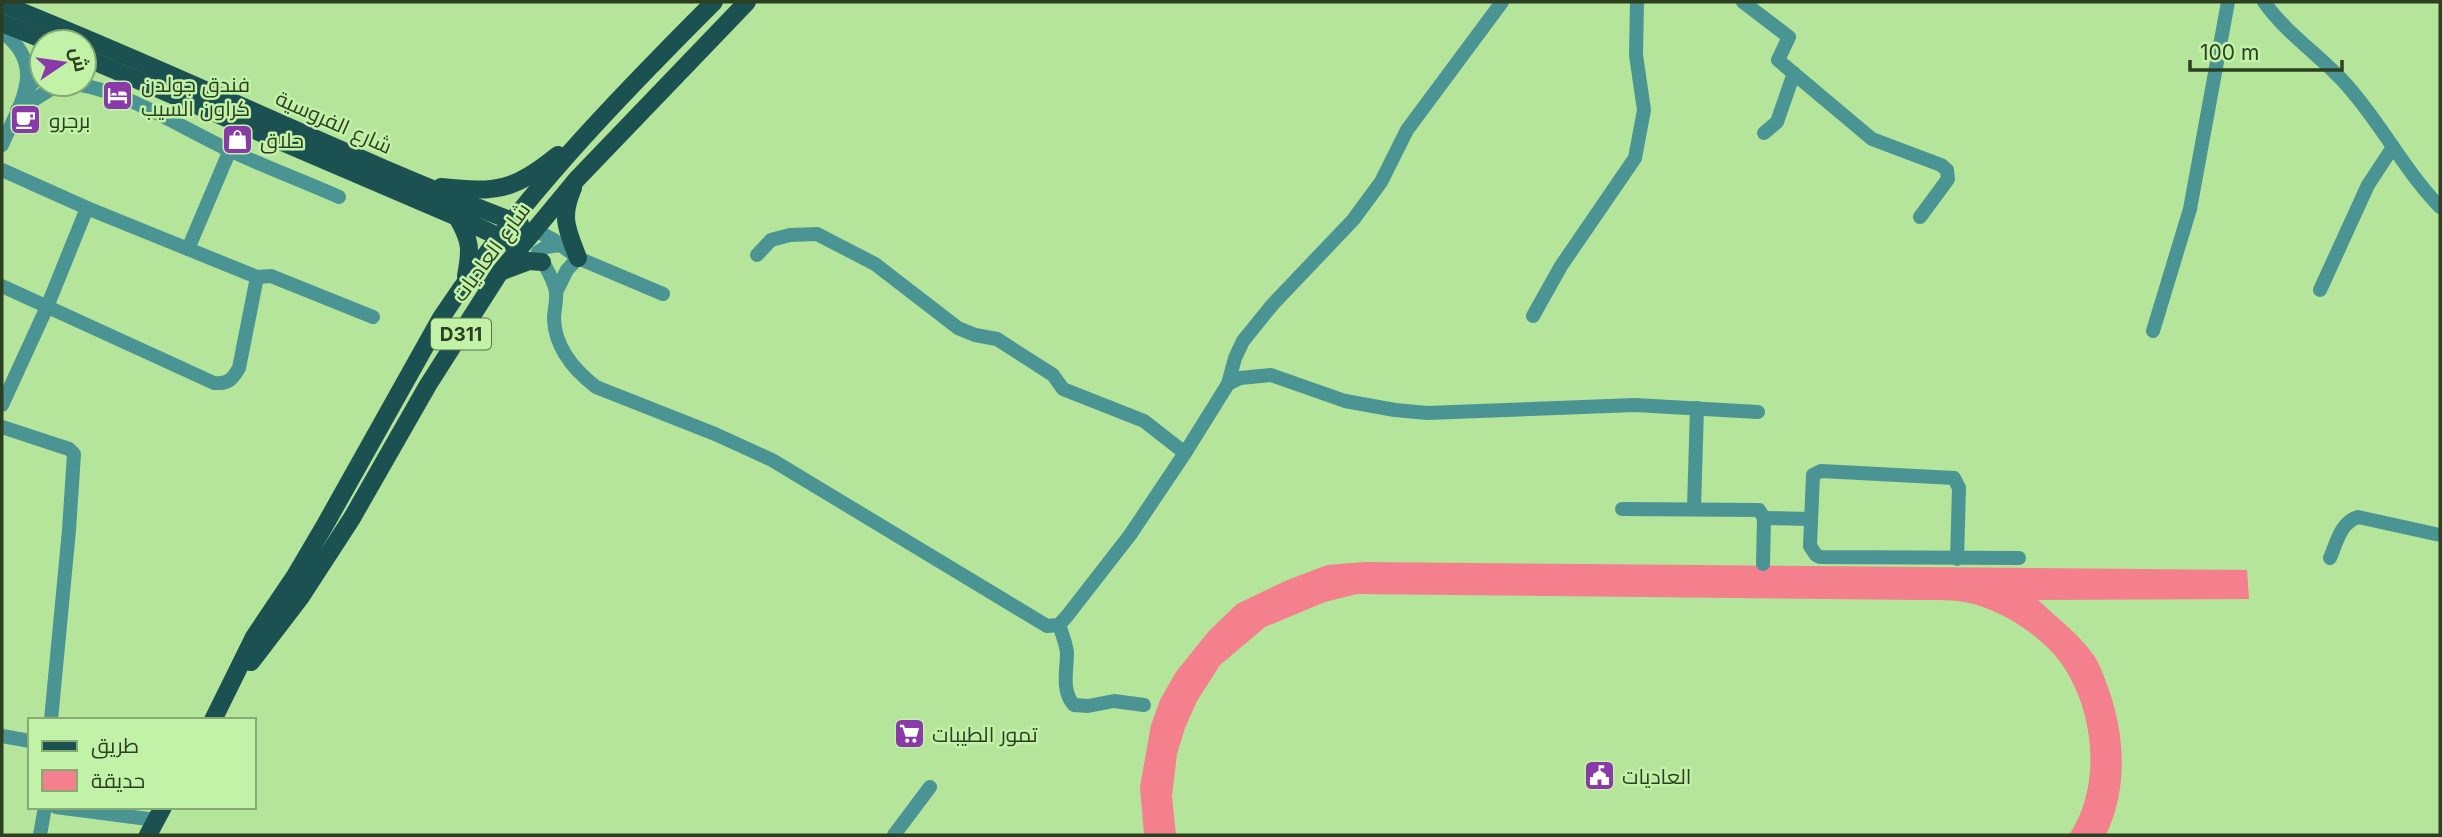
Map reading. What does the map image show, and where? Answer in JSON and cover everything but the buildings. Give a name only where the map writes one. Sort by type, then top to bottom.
[{"type":"main road","name":"شارع العاديات","points":[[214,718],[254,637],[295,576],[441,318],[466,281],[511,221],[585,133],[714,2]]},
{"type":"main road","name":"شارع العاديات","points":[[223,702],[300,598],[352,518],[428,385],[499,272],[577,179],[747,2]]},
{"type":"main road","name":"شارع الفروسية","points":[[2,5],[86,37],[419,185],[533,229]]},
{"type":"main road","points":[[2,23],[28,34]]},
{"type":"main road","name":"شارع الفروسية","points":[[98,67],[457,217],[519,246]]},
{"type":"main road","points":[[419,185],[475,190],[508,187],[528,177],[585,133]]},
{"type":"main road","points":[[577,179],[565,205],[564,215],[578,258]]},
{"type":"main road","points":[[457,217],[468,235],[471,250],[466,281]]},
{"type":"main road","points":[[499,272],[540,257]]},
{"type":"street","points":[[578,258],[567,270],[556,292],[556,337],[572,365],[596,387],[715,434],[772,460],[1042,623],[1059,625],[1130,535],[1185,453],[1228,384],[1243,341],[1273,304],[1353,220],[1381,182],[1407,130],[1502,2]]},
{"type":"street","points":[[1533,316],[1561,266],[1635,159],[1644,110],[1636,55],[1637,2]]},
{"type":"street","points":[[1743,2],[1789,37],[1778,60],[1872,139],[1941,165],[1947,170],[1948,178],[1920,217]]},
{"type":"street","points":[[2153,331],[2190,209],[2228,2]]},
{"type":"street","points":[[2264,2],[2288,32],[2344,83],[2379,125],[2406,167],[2440,207]]},
{"type":"street","points":[[2,32],[14,40],[28,63],[25,92]]},
{"type":"street","points":[[1764,133],[1777,122],[1794,73]]},
{"type":"street","points":[[98,87],[168,118],[230,150],[339,197]]},
{"type":"street","points":[[2,145],[28,89]]},
{"type":"street","points":[[17,110],[36,98]]},
{"type":"street","points":[[2320,290],[2368,185],[2393,147]]},
{"type":"street","points":[[188,249],[230,150]]},
{"type":"street","points":[[2,170],[257,277],[271,276],[373,317]]},
{"type":"street","points":[[2,405],[88,208]]},
{"type":"street","points":[[533,229],[578,258],[663,294]]},
{"type":"street","points":[[757,255],[771,240],[790,235],[817,234],[875,264],[958,328],[975,335],[997,338],[1053,375],[1063,389],[1144,421],[1185,453]]},
{"type":"street","points":[[540,257],[546,247],[560,245]]},
{"type":"street","points":[[519,246],[540,257],[578,258]]},
{"type":"street","points":[[540,257],[556,292]]},
{"type":"street","points":[[2,286],[214,383],[225,384],[239,368],[257,277]]},
{"type":"street","points":[[1228,384],[1240,378],[1271,375],[1345,401],[1427,413],[1635,405],[1758,412]]},
{"type":"street","points":[[1694,508],[1697,408]]},
{"type":"street","points":[[2,427],[69,449],[74,454],[51,718]]},
{"type":"street","points":[[1956,559],[1959,488],[1954,478],[1818,471],[1812,478],[1810,546],[1820,557],[1956,559],[2019,558]]},
{"type":"street","points":[[1622,509],[1759,510],[1764,518],[1763,564]]},
{"type":"street","points":[[2330,558],[2342,528],[2348,520],[2358,517],[2440,535]]},
{"type":"street","points":[[1764,518],[1810,519]]},
{"type":"street","points":[[1059,625],[1067,652],[1066,684],[1069,700],[1074,705],[1088,706],[1114,701],[1144,705]]},
{"type":"street","points":[[2,736],[28,741]]},
{"type":"street","points":[[894,835],[930,788]]},
{"type":"street","points":[[40,835],[45,809]]},
{"type":"street","points":[[70,809],[156,821]]},
{"type":"green space","points":[[1365,562],[2247,570],[2249,599],[2038,600],[2075,634],[2095,657],[2112,701],[2122,759],[2118,798],[2106,835],[2069,835],[2080,816],[2090,772],[2087,726],[2072,682],[2054,654],[2036,637],[2004,616],[1975,604],[1943,600],[1357,594],[1325,602],[1265,627],[1220,665],[1197,701],[1177,754],[1172,796],[1176,835],[1144,835],[1140,787],[1151,725],[1160,700],[1176,672],[1209,631],[1237,604],[1285,581],[1327,565]]},
{"type":"place","name":"فندق جولدن كراون السيب","points":[[118,96]]},
{"type":"place","name":"برجرو","points":[[26,120]]},
{"type":"place","name":"حلاق","points":[[237,140]]},
{"type":"place","name":"تمور الطيبات","points":[[909,734]]},
{"type":"place","name":"العاديات","points":[[1599,776]]}]
